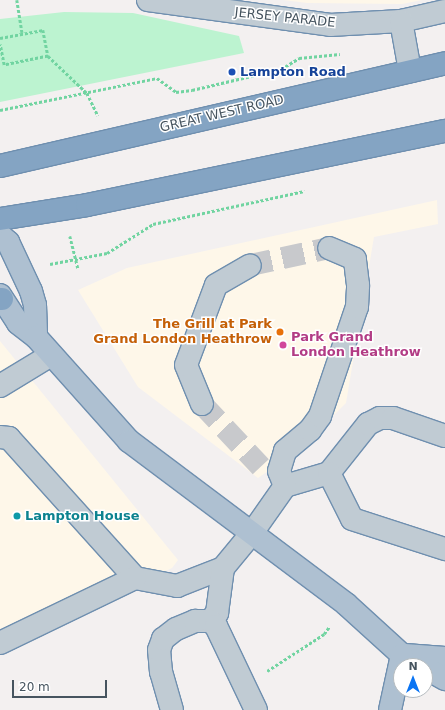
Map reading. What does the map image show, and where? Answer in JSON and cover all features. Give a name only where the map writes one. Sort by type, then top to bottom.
[{"type":"highway","name":"GREAT WEST ROAD","points":[[0,166],[410,71],[440,66]]},
{"type":"highway","points":[[0,219],[87,205],[445,131]]},
{"type":"main road","points":[[0,235],[8,242],[31,291],[35,305],[36,337]]},
{"type":"main road","points":[[1,298],[18,323],[36,337],[129,441],[346,604],[407,658]]},
{"type":"main road","points":[[402,655],[445,658]]},
{"type":"main road","points":[[390,710],[402,655]]},
{"type":"main road","points":[[433,672],[445,679]]},
{"type":"street","name":"JERSEY PARADE","points":[[148,0],[250,8],[330,25],[401,21],[445,11]]},
{"type":"street","points":[[401,21],[410,71]]},
{"type":"street","points":[[0,643],[135,578],[177,586],[223,568],[252,533],[275,474],[286,451],[310,430],[320,416],[357,307],[358,285],[355,259],[329,248]]},
{"type":"street","points":[[202,404],[186,365],[216,285],[250,265]]},
{"type":"street","points":[[0,386],[51,355]]},
{"type":"street","points":[[329,473],[362,430],[380,418],[393,418],[445,436]]},
{"type":"street","points":[[0,437],[9,438],[135,578]]},
{"type":"street","points":[[275,474],[329,473]]},
{"type":"street","points":[[329,473],[352,519],[445,549]]},
{"type":"street","points":[[210,621],[217,613],[223,568]]},
{"type":"street","points":[[172,710],[161,672],[159,650],[163,639],[176,629],[195,621],[210,621],[216,626],[256,710]]},
{"type":"path","points":[[18,0],[22,33]]},
{"type":"path","points":[[0,38],[43,30],[48,56],[87,93],[99,117]]},
{"type":"path","points":[[0,44],[4,65],[48,56]]},
{"type":"path","points":[[0,110],[157,78],[176,92],[192,90],[281,68],[299,58]]},
{"type":"path","points":[[46,265],[107,252],[153,224],[308,190]]},
{"type":"path","points":[[69,228],[78,268]]},
{"type":"path","points":[[244,684],[324,634],[346,604]]},
{"type":"path","points":[[263,665],[270,678]]},
{"type":"shaded area","points":[[283,0],[422,0],[402,4],[307,3]]},
{"type":"shaded area","points":[[437,200],[438,224],[374,237],[346,403],[299,450],[258,478],[138,387],[78,290],[127,268]]},
{"type":"shaded area","points":[[0,341],[178,560],[172,568],[0,652]]},
{"type":"green space","points":[[64,12],[133,13],[239,36],[244,53],[0,102],[0,19]]},
{"type":"tunnel","points":[[250,265],[329,248]]},
{"type":"tunnel","points":[[202,404],[261,467]]},
{"type":"place","name":"Lampton Road","points":[[232,72]]},
{"type":"place","name":"The Grill at Park Grand London Heathrow","points":[[280,332]]},
{"type":"place","name":"Park Grand London Heathrow","points":[[283,345]]},
{"type":"place","name":"Lampton House","points":[[17,516]]}]
